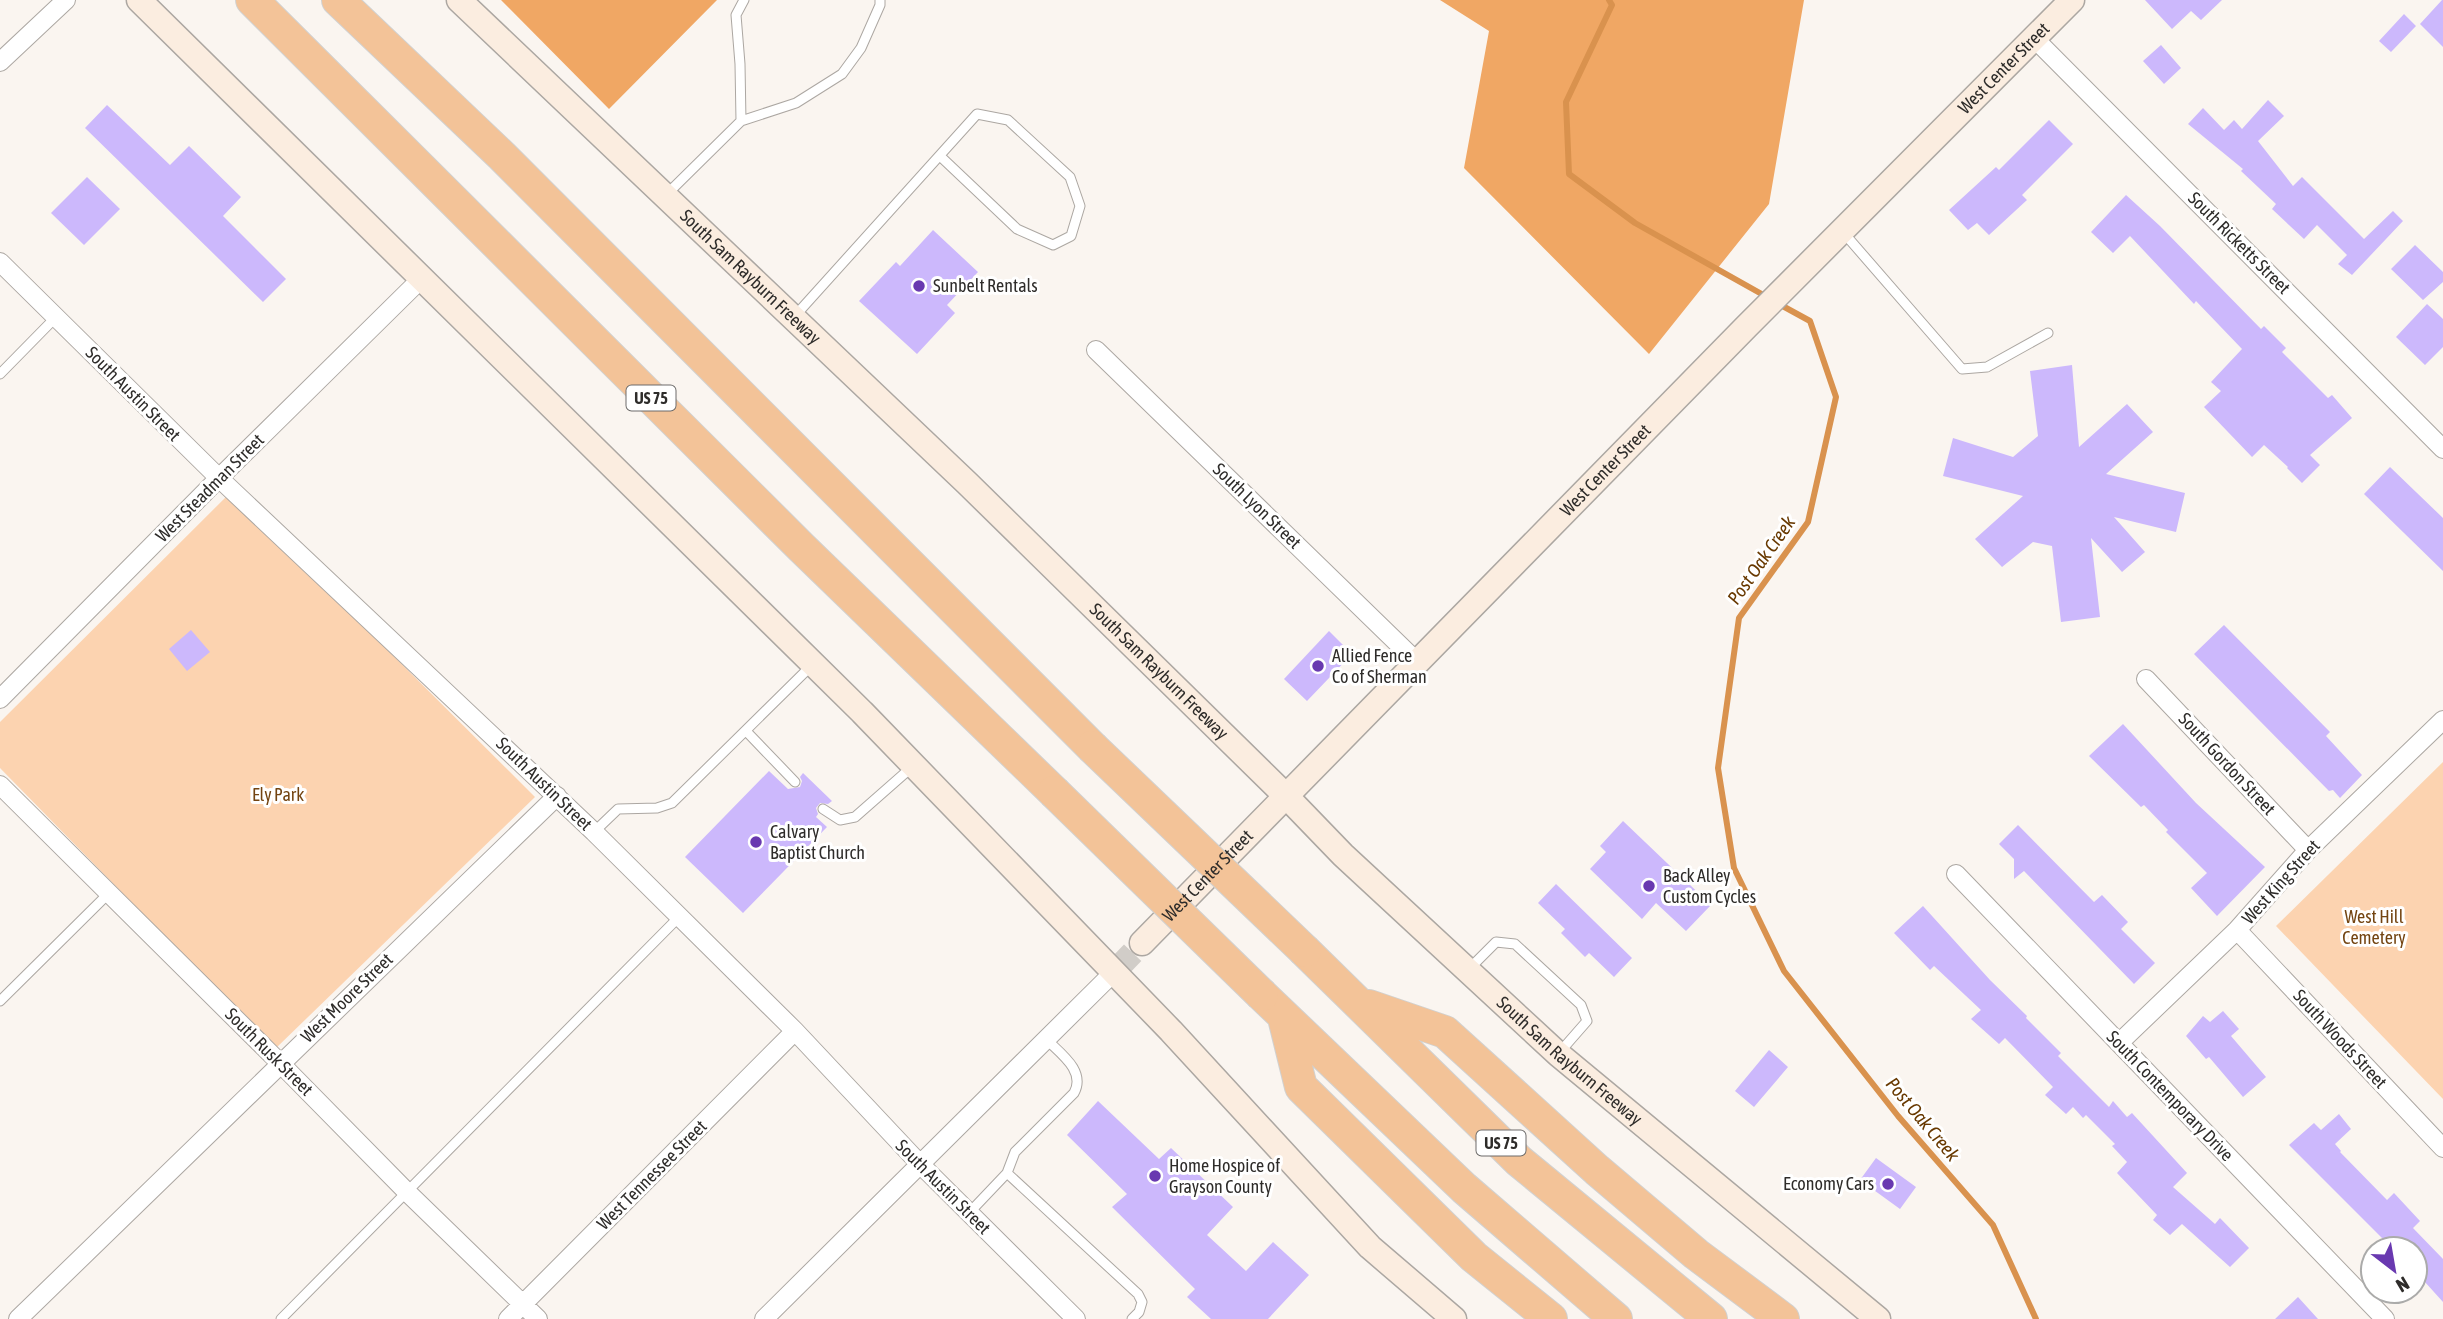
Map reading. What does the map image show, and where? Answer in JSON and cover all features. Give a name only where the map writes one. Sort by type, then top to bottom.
[{"type":"highway","points":[[241,0],[305,53]]},
{"type":"highway","name":"US 75","points":[[252,0],[802,548],[1284,1018],[1464,1188],[1616,1319]]},
{"type":"highway","name":"US 75","points":[[338,0],[502,156],[1092,747],[1360,1003],[1520,1161],[1712,1319]]},
{"type":"highway","points":[[364,0],[502,156]]},
{"type":"highway","points":[[1360,1003],[1445,1032],[1597,1170],[1696,1254],[1783,1319]]},
{"type":"highway","points":[[1284,1018],[1301,1087],[1474,1257],[1551,1319]]},
{"type":"main road","points":[[139,0],[814,664],[1115,971],[1370,1247],[1454,1319]]},
{"type":"main road","name":"South Sam Rayburn Freeway","points":[[459,0],[967,483],[1287,797],[1342,855],[1558,1054],[1878,1319]]},
{"type":"main road","name":"West Center Street","points":[[1142,943],[1746,327],[2072,0]]},
{"type":"street","points":[[0,62],[66,0]]},
{"type":"street","name":"South Ricketts Street","points":[[2035,38],[2443,449]]},
{"type":"street","name":"South Austin Street","points":[[0,262],[219,478],[557,796],[680,916],[795,1031],[919,1163],[1076,1319]]},
{"type":"street","name":"West Steadman Street","points":[[0,699],[422,278]]},
{"type":"street","name":"South Lyon Street","points":[[1096,350],[1417,663]]},
{"type":"street","name":"South Gordon Street","points":[[2146,678],[2308,850]]},
{"type":"street","name":"West King Street","points":[[2119,1043],[2238,929],[2308,850],[2443,720]]},
{"type":"street","name":"South Rusk Street","points":[[0,785],[406,1191],[538,1319]]},
{"type":"street","name":"West Moore Street","points":[[18,1319],[557,796]]},
{"type":"street","name":"South Contemporary Drive","points":[[1956,874],[2385,1319]]},
{"type":"street","name":"South Woods Street","points":[[2238,929],[2443,1148]]},
{"type":"street","points":[[764,1319],[1115,971]]},
{"type":"street","name":"West Tennessee Street","points":[[508,1319],[795,1031]]},
{"type":"lane","points":[[741,121],[736,15],[744,0]]},
{"type":"lane","points":[[664,197],[741,121],[796,103],[842,74],[861,48],[880,0]]},
{"type":"lane","points":[[793,318],[977,114],[1008,120],[1070,177],[1080,206],[1071,236],[1053,245],[1017,229],[940,156]]},
{"type":"lane","points":[[1841,231],[1962,369],[1987,367],[2048,333]]},
{"type":"lane","points":[[0,374],[56,317]]},
{"type":"lane","points":[[594,832],[618,809],[657,808],[672,803],[814,664]]},
{"type":"lane","points":[[746,731],[794,782]]},
{"type":"lane","points":[[823,809],[840,820],[855,817],[914,765]]},
{"type":"lane","points":[[0,1001],[108,893]]},
{"type":"lane","points":[[281,1319],[680,916]]},
{"type":"lane","points":[[1468,970],[1496,943],[1516,944],[1581,1005],[1587,1021],[1558,1054]]},
{"type":"lane","points":[[969,1213],[1007,1174],[1015,1152],[1074,1093],[1079,1084],[1077,1074],[1067,1060],[1046,1039]]},
{"type":"lane","points":[[1007,1174],[1138,1294],[1142,1302],[1139,1312],[1132,1319]]},
{"type":"green space","name":"Ely Park","points":[[230,493],[535,797],[275,1049],[0,768],[0,722]]},
{"type":"green space","name":"West Hill Cemetery","points":[[2443,762],[2443,1099],[2276,926]]},
{"type":"shaded area","points":[[501,0],[717,0],[609,109]]},
{"type":"shaded area","points":[[1440,0],[1804,0],[1769,204],[1649,354],[1464,168],[1489,31]]},
{"type":"building","points":[[2145,0],[2222,0],[2201,20],[2191,11],[2172,29]]},
{"type":"building","points":[[2443,0],[2443,47],[2420,24]]},
{"type":"building","points":[[2404,14],[2416,26],[2391,52],[2379,41]]},
{"type":"building","points":[[2161,45],[2181,68],[2164,84],[2143,61]]},
{"type":"building","points":[[2268,100],[2284,116],[2258,141],[2293,186],[2302,177],[2364,239],[2393,211],[2403,221],[2352,275],[2338,264],[2347,255],[2317,225],[2304,239],[2272,209],[2276,204],[2241,171],[2243,169],[2188,124],[2203,108],[2224,130],[2234,120],[2242,129]]},
{"type":"building","points":[[107,105],[170,165],[189,146],[241,197],[223,216],[286,279],[263,302],[85,128]]},
{"type":"building","points":[[2049,120],[2073,144],[2022,195],[2027,200],[1989,235],[1977,223],[1968,230],[1949,210],[1996,167],[1999,170]]},
{"type":"building","points":[[87,177],[120,209],[84,245],[51,213]]},
{"type":"building","points":[[2126,195],[2261,329],[2264,326],[2286,348],[2282,352],[2328,398],[2332,395],[2352,418],[2310,455],[2320,465],[2302,483],[2264,445],[2252,457],[2204,407],[2221,391],[2211,382],[2242,349],[2196,301],[2194,304],[2130,236],[2113,253],[2091,232]]},
{"type":"building","name":"Sunbelt Rentals","points":[[933,230],[978,272],[947,305],[955,313],[917,354],[859,301],[896,262],[900,266]]},
{"type":"building","points":[[2415,245],[2443,272],[2443,282],[2423,300],[2391,269]]},
{"type":"building","points":[[2427,304],[2443,319],[2443,347],[2425,365],[2396,337]]},
{"type":"building","points":[[2072,365],[2079,447],[2127,404],[2153,432],[2106,474],[2185,493],[2176,532],[2114,517],[2145,552],[2122,572],[2091,538],[2100,617],[2061,622],[2052,546],[2033,542],[2002,567],[1975,539],[2023,496],[1943,476],[1953,438],[2013,457],[2038,436],[2030,371]]},
{"type":"building","points":[[2390,467],[2443,518],[2443,571],[2364,494]]},
{"type":"building","points":[[2224,625],[2330,732],[2326,736],[2362,775],[2340,798],[2333,790],[2329,791],[2194,654]]},
{"type":"building","points":[[191,630],[210,652],[187,671],[169,649]]},
{"type":"building","name":"Allied Fence Co of Sherman","points":[[1329,631],[1352,654],[1307,701],[1284,679]]},
{"type":"building","points":[[2123,724],[2196,803],[2265,867],[2217,916],[2191,888],[2207,873],[2166,832],[2168,830],[2144,805],[2141,807],[2089,756]]},
{"type":"building","name":"Calvary Baptist Church","points":[[769,771],[788,789],[800,787],[803,773],[832,801],[828,804],[820,803],[816,808],[816,817],[827,827],[743,913],[685,857]]},
{"type":"building","name":"Back Alley Custom Cycles","points":[[1623,821],[1711,905],[1686,931],[1656,903],[1642,919],[1590,869],[1606,852],[1600,846]]},
{"type":"building","points":[[2018,825],[2094,902],[2102,895],[2128,922],[2121,929],[2155,963],[2134,984],[2024,871],[2014,879],[2014,859],[1999,844]]},
{"type":"building","points":[[1556,884],[1632,958],[1614,977],[1589,953],[1585,957],[1561,933],[1565,929],[1538,903]]},
{"type":"building","points":[[1923,906],[2061,1053],[2058,1056],[2109,1107],[2113,1101],[2127,1117],[2132,1113],[2187,1173],[2173,1187],[2215,1224],[2220,1218],[2249,1248],[2230,1267],[2182,1224],[2170,1235],[2153,1220],[2157,1215],[2117,1173],[2127,1162],[2112,1146],[2115,1144],[2086,1115],[2083,1118],[2073,1107],[2066,1114],[2045,1095],[2053,1087],[2005,1038],[1999,1044],[1971,1019],[1981,1010],[1934,966],[1930,970],[1894,933]]},
{"type":"building","points":[[2223,1011],[2239,1029],[2231,1036],[2266,1077],[2243,1097],[2209,1057],[2206,1059],[2186,1036],[2203,1016],[2210,1022]]},
{"type":"building","points":[[1769,1050],[1788,1067],[1754,1107],[1735,1091]]},
{"type":"building","name":"Home Hospice of Grayson County","points":[[1098,1101],[1159,1159],[1171,1148],[1233,1207],[1207,1235],[1246,1271],[1273,1242],[1309,1275],[1268,1319],[1211,1319],[1187,1297],[1195,1289],[1112,1207],[1127,1194],[1067,1135]]},
{"type":"building","points":[[2339,1114],[2351,1129],[2335,1144],[2340,1152],[2387,1200],[2394,1193],[2420,1221],[2413,1228],[2420,1235],[2379,1235],[2289,1145],[2314,1123],[2321,1130]]},
{"type":"building","name":"Economy Cars","points":[[1876,1158],[1916,1187],[1900,1209],[1860,1180]]},
{"type":"building","points":[[2429,1245],[2443,1259],[2443,1302],[2429,1286]]},
{"type":"building","points":[[2298,1297],[2318,1319],[2275,1319]]},
{"type":"waterway","name":"Post Oak Creek","points":[[1609,0],[1612,5],[1566,102],[1569,174],[1635,223],[1767,297]]},
{"type":"waterway","name":"Post Oak Creek","points":[[1777,303],[1810,321],[1836,397],[1808,522],[1739,618],[1718,768],[1734,868],[1784,971],[1898,1116],[1993,1225],[2036,1319]]},
{"type":"tunnel","points":[[1116,970],[1142,943]]},
{"type":"place","name":"Sunbelt Rentals","points":[[919,286]]},
{"type":"place","name":"Allied Fence Co of Sherman","points":[[1318,666]]},
{"type":"place","name":"Calvary Baptist Church","points":[[756,842]]},
{"type":"place","name":"Back Alley Custom Cycles","points":[[1649,886]]},
{"type":"place","name":"Home Hospice of Grayson County","points":[[1155,1176]]},
{"type":"place","name":"Economy Cars","points":[[1888,1184]]}]
